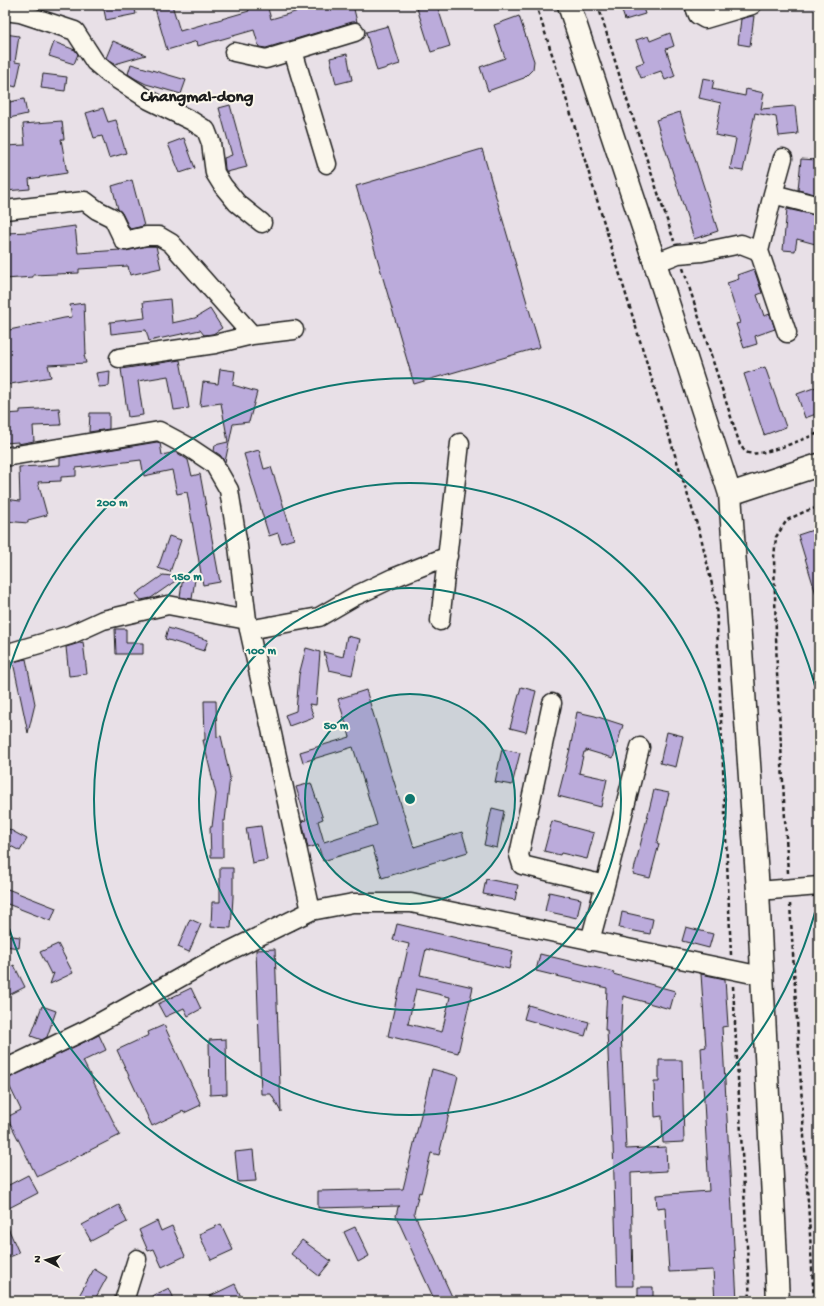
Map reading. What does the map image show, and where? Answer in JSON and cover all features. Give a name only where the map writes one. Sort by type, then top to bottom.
[{"type":"main road","points":[[569,5],[730,494],[758,891],[778,1301]]},
{"type":"main road","points":[[730,494],[819,465]]},
{"type":"street","points":[[694,5],[698,15],[705,19],[752,5]]},
{"type":"street","points":[[16,10],[75,31],[95,62],[109,74],[149,100],[192,120],[206,130],[211,143],[215,173],[223,186],[237,202],[262,222]]},
{"type":"street","points":[[234,52],[266,59],[355,32]]},
{"type":"street","points":[[294,51],[328,164]]},
{"type":"street","points":[[783,158],[759,251],[787,334]]},
{"type":"street","points":[[773,194],[819,206]]},
{"type":"street","points":[[5,210],[85,201],[97,210],[113,218],[124,241],[146,236],[159,236],[171,243],[252,335]]},
{"type":"street","points":[[655,263],[678,254],[702,252],[741,244],[759,251]]},
{"type":"street","points":[[119,358],[215,344],[252,335],[294,330]]},
{"type":"street","points":[[5,457],[159,431],[187,446],[214,464],[228,490],[238,546],[248,625],[311,911]]},
{"type":"street","points":[[440,621],[460,442]]},
{"type":"street","points":[[5,654],[70,635],[103,620],[168,605],[248,625],[319,617],[355,596],[393,578],[448,556]]},
{"type":"street","points":[[552,703],[519,855],[522,865],[605,885]]},
{"type":"street","points":[[590,941],[640,747]]},
{"type":"street","points":[[758,891],[819,886]]},
{"type":"street","points":[[5,1068],[88,1029],[217,957],[311,911],[353,903],[411,903],[762,976]]},
{"type":"street","points":[[124,1301],[137,1259]]},
{"type":"path","points":[[536,5],[701,537],[716,602],[732,970],[750,1301]]},
{"type":"path","points":[[766,452],[819,433]]},
{"type":"building","points":[[103,5],[134,5],[136,14],[106,20]]},
{"type":"building","points":[[154,5],[172,5],[180,31],[249,11],[247,5],[267,5],[271,19],[319,5],[353,5],[357,22],[352,22],[266,48],[259,47],[254,30],[198,46],[197,41],[167,50]]},
{"type":"building","points":[[416,5],[437,5],[450,46],[431,52]]},
{"type":"building","points":[[620,5],[642,5],[645,14],[625,20]]},
{"type":"building","points":[[519,16],[534,61],[533,69],[524,78],[488,91],[480,67],[505,58],[494,25]]},
{"type":"building","points":[[754,16],[750,46],[738,44],[741,19]]},
{"type":"building","points":[[388,26],[400,64],[377,71],[366,32]]},
{"type":"building","points":[[670,33],[674,46],[666,49],[675,76],[665,80],[661,71],[641,78],[636,65],[644,62],[636,40],[648,36],[650,41]]},
{"type":"building","points":[[5,34],[19,36],[15,62],[21,63],[16,87],[5,84]]},
{"type":"building","points":[[113,41],[146,55],[115,64],[106,58]]},
{"type":"building","points":[[54,42],[75,50],[78,54],[74,64],[49,56]]},
{"type":"building","points":[[347,54],[352,80],[336,84],[330,58]]},
{"type":"building","points":[[131,64],[186,80],[181,94],[146,84],[136,79],[128,74]]},
{"type":"building","points":[[43,74],[67,77],[65,91],[41,88]]},
{"type":"building","points":[[703,78],[714,80],[712,89],[745,96],[746,89],[764,93],[761,109],[795,106],[798,134],[779,136],[776,117],[755,113],[743,171],[730,169],[736,139],[715,135],[721,103],[699,98]]},
{"type":"building","points":[[24,99],[27,114],[5,119],[5,103]]},
{"type":"building","points":[[230,105],[247,167],[227,172],[225,169],[224,158],[232,155],[219,108]]},
{"type":"building","points":[[103,108],[108,122],[116,120],[126,153],[109,158],[102,136],[94,138],[86,113]]},
{"type":"building","points":[[680,112],[718,231],[694,239],[656,120]]},
{"type":"building","points":[[62,121],[64,139],[61,139],[67,173],[29,179],[30,189],[5,191],[5,146],[25,145],[23,124]]},
{"type":"building","points":[[184,138],[195,168],[180,173],[168,144]]},
{"type":"building","points":[[482,149],[540,347],[414,384],[356,186]]},
{"type":"building","points":[[801,159],[817,160],[815,174],[819,174],[819,195],[798,190]]},
{"type":"building","points":[[132,180],[144,226],[130,229],[122,213],[118,209],[112,186]]},
{"type":"building","points":[[787,209],[819,216],[819,245],[797,239],[795,251],[783,250]]},
{"type":"building","points":[[75,226],[78,253],[120,250],[126,251],[147,246],[156,246],[161,268],[130,275],[128,266],[79,269],[79,273],[33,275],[33,277],[5,279],[5,233],[31,232]]},
{"type":"building","points":[[754,269],[762,293],[757,295],[764,316],[770,314],[775,329],[755,336],[757,344],[744,348],[736,324],[740,323],[727,283],[739,279],[737,275]]},
{"type":"building","points":[[170,299],[172,323],[195,318],[210,309],[222,328],[213,334],[204,335],[200,330],[149,341],[146,330],[111,334],[110,322],[145,318],[143,302]]},
{"type":"building","points":[[84,303],[86,354],[84,355],[86,363],[48,365],[51,377],[5,385],[5,331],[72,317],[70,305]]},
{"type":"building","points":[[180,360],[189,408],[174,410],[168,376],[138,381],[143,415],[128,417],[121,369]]},
{"type":"building","points":[[765,367],[786,427],[764,435],[744,374]]},
{"type":"building","points":[[220,369],[235,371],[233,385],[257,392],[249,422],[233,424],[225,462],[220,455],[214,451],[215,445],[228,442],[221,403],[200,406],[203,382],[218,384]]},
{"type":"building","points":[[110,371],[109,386],[99,387],[96,373]]},
{"type":"building","points":[[819,386],[819,413],[805,418],[797,394]]},
{"type":"building","points":[[59,408],[61,425],[33,426],[34,441],[18,444],[18,442],[5,443],[5,414],[20,413],[20,410]]},
{"type":"building","points":[[90,413],[109,413],[109,429],[89,432]]},
{"type":"building","points":[[157,442],[160,443],[162,455],[176,452],[188,460],[192,476],[200,474],[220,582],[203,585],[187,492],[177,494],[172,470],[144,476],[141,460],[76,468],[76,476],[61,477],[61,481],[38,482],[47,515],[28,520],[28,523],[5,521],[6,499],[20,501],[19,467],[60,465],[60,458]]},
{"type":"building","points":[[259,450],[264,469],[271,467],[294,539],[281,543],[278,533],[269,536],[244,454]]},
{"type":"building","points":[[819,528],[819,594],[816,594],[798,535]]},
{"type":"building","points":[[169,536],[181,540],[170,572],[158,568]]},
{"type":"building","points":[[163,575],[181,577],[151,598],[141,600],[136,594]]},
{"type":"building","points":[[183,577],[195,579],[192,599],[180,597]]},
{"type":"building","points":[[168,628],[208,640],[204,651],[165,639]]},
{"type":"building","points":[[115,629],[126,629],[126,643],[143,643],[143,654],[116,654]]},
{"type":"building","points":[[347,636],[360,639],[352,675],[329,670],[324,652],[343,657]]},
{"type":"building","points":[[83,642],[87,674],[69,676],[66,647]]},
{"type":"building","points":[[306,648],[320,652],[316,705],[309,704],[314,717],[289,726],[285,715],[296,711],[299,675]]},
{"type":"building","points":[[26,659],[35,704],[28,733],[13,662]]},
{"type":"building","points":[[521,687],[536,691],[526,732],[510,728]]},
{"type":"building","points":[[366,690],[414,847],[462,832],[468,852],[382,878],[372,846],[323,861],[318,845],[308,848],[302,821],[306,820],[296,787],[311,783],[323,819],[318,821],[324,842],[377,825],[353,747],[303,762],[300,752],[350,737],[338,699]]},
{"type":"building","points":[[204,701],[216,701],[217,737],[221,736],[230,777],[225,821],[223,821],[223,857],[211,857],[210,827],[212,827],[216,794],[203,740],[205,740]]},
{"type":"building","points":[[577,712],[623,725],[613,758],[586,750],[586,752],[584,752],[579,773],[607,779],[601,807],[558,796],[570,749]]},
{"type":"building","points":[[667,732],[683,736],[676,767],[660,763]]},
{"type":"building","points":[[502,749],[520,753],[512,785],[495,782]]},
{"type":"building","points":[[654,790],[669,793],[657,843],[659,844],[650,878],[633,874]]},
{"type":"building","points":[[492,808],[504,811],[497,848],[484,845]]},
{"type":"building","points":[[552,821],[594,833],[587,859],[544,851]]},
{"type":"building","points":[[261,826],[267,860],[252,863],[246,828]]},
{"type":"building","points":[[5,827],[27,839],[20,851],[5,843]]},
{"type":"building","points":[[220,868],[233,868],[231,928],[211,927],[212,902],[220,902]]},
{"type":"building","points":[[486,879],[518,885],[515,900],[483,894]]},
{"type":"building","points":[[5,888],[56,908],[51,921],[5,903]]},
{"type":"building","points":[[549,892],[581,899],[577,918],[545,911]]},
{"type":"building","points":[[622,912],[653,919],[650,934],[619,928]]},
{"type":"building","points":[[190,919],[201,924],[189,952],[178,947]]},
{"type":"building","points":[[397,924],[513,951],[509,969],[426,949],[420,975],[473,987],[458,1053],[388,1036],[409,944],[393,940]],"holes":[[[416,989],[450,997],[442,1032],[408,1024]]]},
{"type":"building","points":[[686,927],[713,934],[709,948],[682,941]]},
{"type":"building","points":[[5,935],[20,937],[19,948],[5,946]]},
{"type":"building","points":[[58,944],[73,973],[50,984],[54,973],[51,974],[40,952]]},
{"type":"building","points":[[275,949],[281,1112],[271,1094],[261,1094],[256,950]]},
{"type":"building","points":[[540,954],[614,972],[613,974],[675,991],[670,1009],[623,996],[621,1031],[626,1149],[666,1147],[667,1171],[631,1173],[633,1286],[617,1286],[613,1143],[607,1030],[605,1030],[607,988],[536,971]]},
{"type":"building","points":[[14,965],[25,987],[5,997],[5,970]]},
{"type":"building","points":[[701,974],[725,979],[728,1026],[722,1027],[737,1301],[715,1301],[713,1270],[669,1272],[665,1207],[657,1208],[656,1195],[709,1191],[701,1048],[706,1047]]},
{"type":"building","points":[[191,988],[201,1009],[188,1016],[184,1008],[165,1017],[158,1004]]},
{"type":"building","points":[[528,1005],[589,1022],[585,1036],[524,1019]]},
{"type":"building","points":[[42,1006],[56,1011],[47,1037],[42,1040],[31,1036]]},
{"type":"building","points":[[164,1025],[201,1105],[184,1113],[183,1111],[152,1126],[117,1050],[149,1035],[148,1032]]},
{"type":"building","points":[[99,1035],[106,1050],[83,1061],[120,1135],[37,1177],[7,1117],[21,1110],[6,1079]]},
{"type":"building","points":[[226,1039],[227,1094],[210,1095],[209,1040]]},
{"type":"building","points":[[659,1060],[682,1060],[684,1142],[663,1143],[662,1116],[655,1117],[654,1082],[659,1082]]},
{"type":"building","points":[[432,1069],[458,1076],[439,1155],[431,1153],[421,1193],[419,1192],[414,1213],[454,1301],[435,1301],[396,1216],[398,1207],[400,1206],[318,1208],[318,1191],[403,1189]]},
{"type":"building","points":[[253,1150],[256,1181],[238,1182],[235,1152]]},
{"type":"building","points":[[28,1175],[38,1193],[5,1210],[5,1187]]},
{"type":"building","points":[[119,1205],[127,1222],[91,1241],[82,1225]]},
{"type":"building","points":[[5,1221],[19,1253],[5,1259]]},
{"type":"building","points":[[157,1221],[161,1231],[172,1226],[185,1256],[162,1267],[154,1249],[148,1251],[139,1230]]},
{"type":"building","points":[[221,1224],[233,1250],[211,1260],[199,1234]]},
{"type":"building","points":[[355,1227],[369,1256],[358,1262],[344,1232]]},
{"type":"building","points":[[302,1240],[331,1261],[319,1276],[291,1254]]},
{"type":"building","points":[[94,1269],[107,1277],[94,1301],[76,1301]]},
{"type":"building","points":[[235,1284],[243,1301],[200,1301]]},
{"type":"building","points":[[638,1287],[653,1287],[653,1300],[638,1300]]},
{"type":"building","points":[[169,1288],[175,1301],[142,1301]]},
{"type":"district","name":"Changmal-dong","points":[[197,98]]}]
